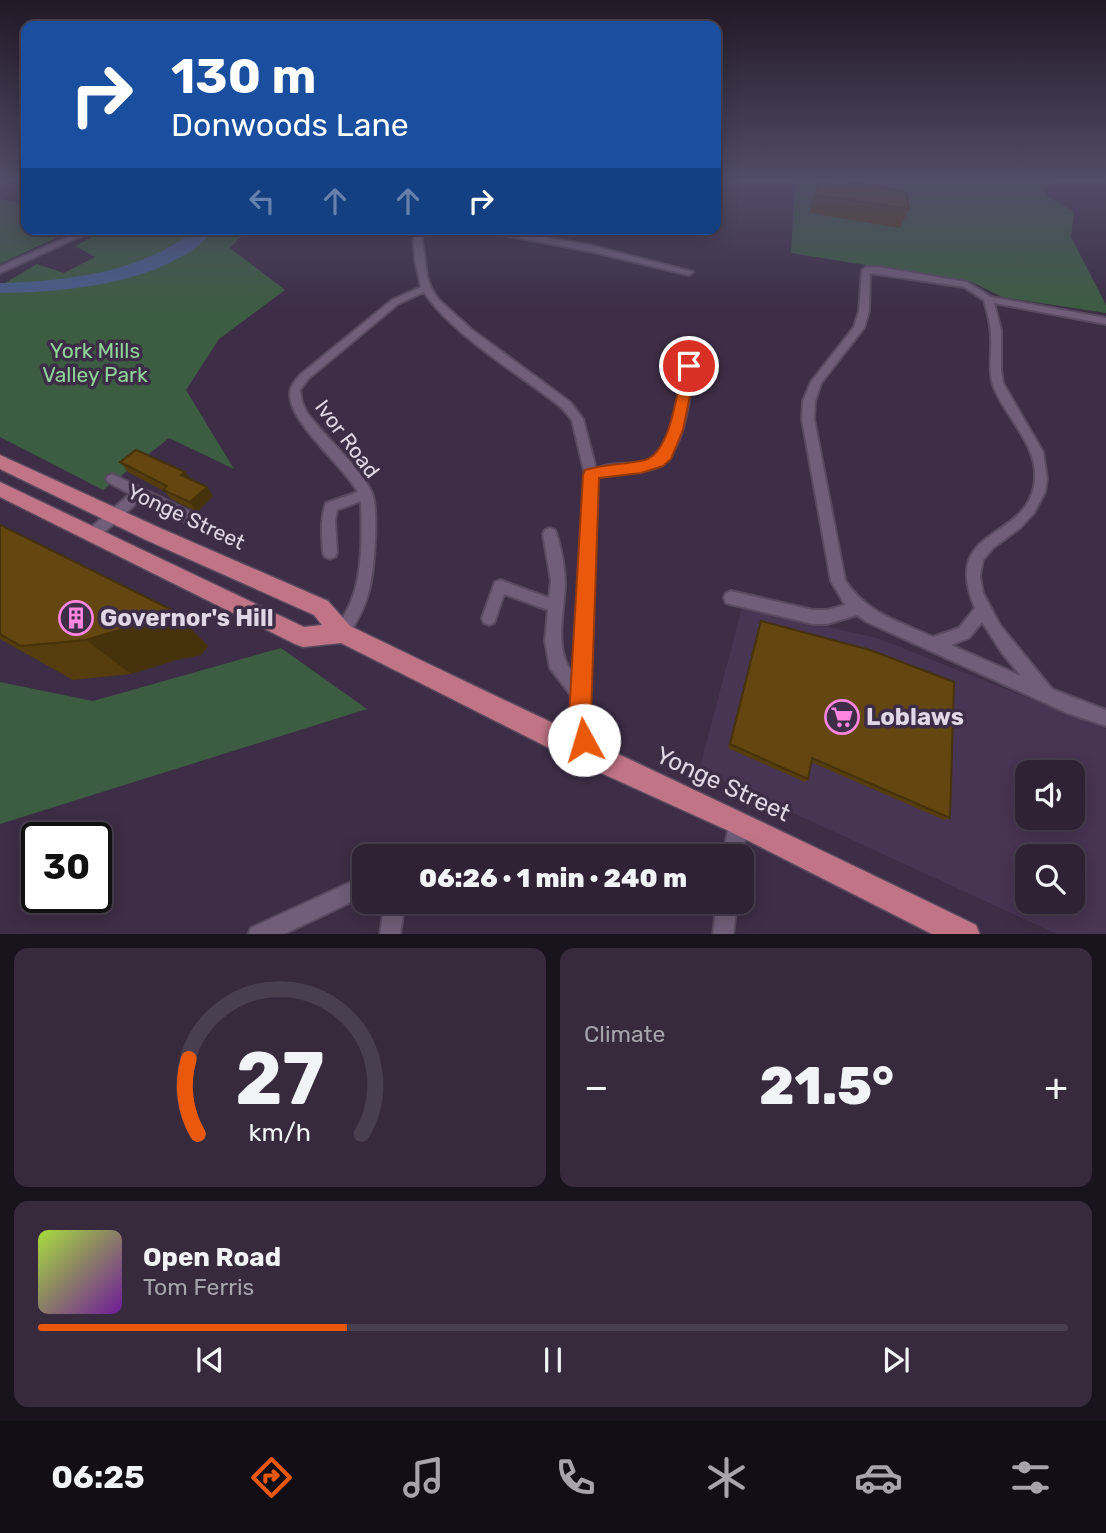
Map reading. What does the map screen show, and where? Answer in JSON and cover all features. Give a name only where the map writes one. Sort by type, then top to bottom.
[{"type":"main road","name":"Yonge Street","points":[[0,461],[321,608],[342,634],[588,754],[738,822],[966,934]]},
{"type":"main road","points":[[0,489],[303,637],[342,634]]},
{"type":"street","points":[[0,270],[79,235]]},
{"type":"street","points":[[417,235],[426,288],[436,302],[461,326],[566,405],[577,419],[591,475],[580,716],[588,754]]},
{"type":"street","points":[[516,235],[589,248],[689,272]]},
{"type":"street","points":[[1106,321],[988,299],[967,285],[878,270],[866,271],[864,311],[859,328],[852,341],[823,372],[814,388],[809,401],[808,426],[841,590],[858,608],[1047,695],[1106,718]]},
{"type":"street","name":"Ivor Road","points":[[342,634],[363,589],[368,519],[366,494],[314,430],[294,400],[295,390],[304,377],[394,302],[426,288]]},
{"type":"street","points":[[988,299],[996,328],[998,383],[1004,397],[1031,436],[1039,458],[1041,478],[1036,501],[1026,514],[989,544],[976,560],[975,590],[982,610],[1047,695]]},
{"type":"street","points":[[591,475],[605,470],[641,467],[658,461],[665,455],[676,430],[689,366]]},
{"type":"street","points":[[112,479],[197,521]]},
{"type":"street","points":[[93,534],[140,492]]},
{"type":"street","points":[[331,552],[328,521],[331,507],[366,494]]},
{"type":"street","points":[[550,534],[558,581],[553,641],[558,668],[582,697]]},
{"type":"street","points":[[489,618],[500,586],[557,607]]},
{"type":"street","points":[[731,598],[813,617],[827,617],[858,608]]},
{"type":"street","points":[[935,643],[964,633],[982,610]]},
{"type":"street","points":[[735,844],[738,822]]},
{"type":"street","points":[[258,934],[352,891]]},
{"type":"street","points":[[390,934],[393,914]]},
{"type":"street","points":[[723,934],[725,914]]},
{"type":"shaded area","points":[[742,608],[877,638],[1106,729],[1106,934],[1057,934],[699,770]]},
{"type":"green space","points":[[0,225],[21,225],[21,235],[62,235],[0,264]]},
{"type":"green space","points":[[793,225],[1072,225],[1071,237],[1106,305],[1106,313],[1002,297],[972,282],[791,253]]},
{"type":"green space","name":"York Mills Valley Park","points":[[96,235],[242,235],[230,248],[285,290],[219,339],[186,390],[234,469],[169,438],[103,490],[0,437],[0,286],[37,264],[64,273],[95,257],[75,246]]},
{"type":"green space","points":[[281,648],[367,709],[0,824],[0,682],[93,701]]},
{"type":"building","points":[[136,450],[185,472],[181,475],[207,487],[190,502],[163,490],[167,486],[120,462]]},
{"type":"building","points":[[0,525],[172,610],[165,619],[86,640],[21,646],[0,634]]},
{"type":"building","name":"Loblaws","points":[[761,621],[870,650],[954,682],[950,818],[812,758],[808,779],[730,744]]},
{"type":"waterway","points":[[0,288],[53,286],[137,269],[163,258],[199,235]]},
{"type":"place","name":"Governor's Hill","points":[[76,618]]},
{"type":"place","name":"Loblaws","points":[[842,717]]},
{"type":"route","points":[[584,740],[580,716],[591,475],[605,470],[641,467],[658,461],[665,455],[676,430],[689,366]]}]
